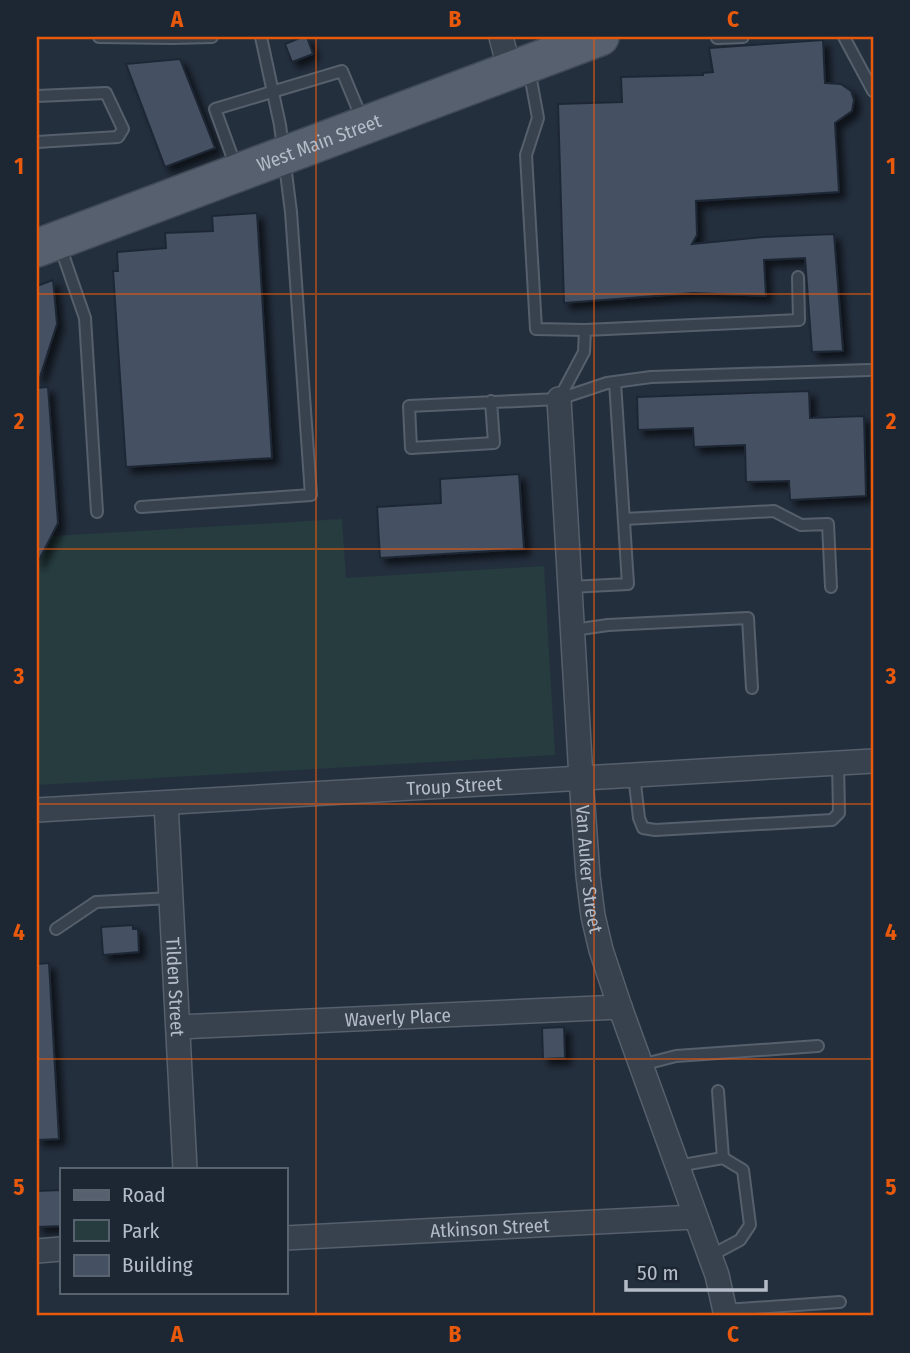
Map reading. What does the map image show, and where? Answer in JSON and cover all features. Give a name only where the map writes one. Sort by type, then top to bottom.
[{"type":"main road","name":"West Main Street","points":[[42,242],[364,125],[513,57],[600,37]]},
{"type":"street","name":"Van Auker Street","points":[[559,399],[581,778],[593,916],[620,1007],[710,1256],[726,1313]]},
{"type":"street","name":"Troup Street","points":[[37,810],[873,761]]},
{"type":"street","name":"Tilden Street","points":[[166,803],[185,1168]]},
{"type":"street","name":"Waverly Place","points":[[178,1027],[620,1007]]},
{"type":"street","name":"Atkinson Street","points":[[287,1238],[695,1217]]},
{"type":"street","points":[[37,1251],[60,1249]]},
{"type":"lane","points":[[99,37],[212,37]]},
{"type":"lane","points":[[141,507],[311,495],[291,212],[280,125],[261,37]]},
{"type":"lane","points":[[718,37],[743,37]]},
{"type":"lane","points":[[844,37],[873,91]]},
{"type":"lane","points":[[513,57],[538,118],[526,155],[536,329],[585,330],[799,320],[798,277]]},
{"type":"lane","points":[[238,172],[215,109],[342,71],[364,125]]},
{"type":"lane","points":[[37,96],[106,93],[123,128],[118,137],[37,142]]},
{"type":"lane","points":[[42,242],[85,318],[97,512]]},
{"type":"lane","points":[[559,399],[584,352],[585,330]]},
{"type":"lane","points":[[491,401],[494,443],[411,448],[409,406],[491,401],[559,399],[607,383],[651,377],[869,370]]},
{"type":"lane","points":[[570,587],[628,584],[615,382]]},
{"type":"lane","points":[[624,519],[774,511],[801,525],[828,524],[831,587]]},
{"type":"lane","points":[[573,630],[608,625],[748,618],[752,688]]},
{"type":"lane","points":[[634,775],[639,818],[643,828],[655,830],[818,821],[832,820],[839,813],[838,763]]},
{"type":"lane","points":[[55,929],[96,902],[171,898]]},
{"type":"lane","points":[[640,1065],[676,1056],[818,1046]]},
{"type":"lane","points":[[718,1091],[723,1158]]},
{"type":"lane","points":[[677,1166],[723,1158],[743,1170],[750,1225],[740,1240],[710,1256]]},
{"type":"lane","points":[[726,1313],[840,1302]]},
{"type":"green space","points":[[342,519],[346,578],[544,566],[555,755],[37,785],[37,537]]},
{"type":"building","points":[[307,37],[313,54],[292,62],[285,44]]},
{"type":"building","points":[[823,40],[825,83],[841,84],[851,91],[854,100],[852,111],[835,123],[839,192],[696,201],[697,235],[692,244],[834,234],[843,351],[812,352],[805,258],[764,260],[766,296],[694,293],[564,303],[558,104],[622,102],[621,77],[703,75],[713,72],[709,48]]},
{"type":"building","points":[[180,59],[215,148],[165,167],[126,64]]},
{"type":"building","points":[[257,213],[272,458],[126,467],[113,271],[118,271],[117,252],[166,248],[165,233],[213,231],[212,216]]},
{"type":"building","points":[[53,280],[57,324],[40,377],[37,377],[37,286]]},
{"type":"building","points":[[48,387],[58,523],[37,564],[37,388]]},
{"type":"building","points":[[809,391],[810,418],[864,416],[866,496],[790,500],[789,481],[746,482],[745,445],[694,447],[693,428],[638,430],[637,397]]},
{"type":"building","points":[[519,474],[524,549],[380,558],[377,507],[441,503],[440,479]]},
{"type":"building","points":[[133,925],[133,929],[138,929],[139,952],[103,955],[101,927]]},
{"type":"building","points":[[49,963],[59,1139],[37,1140],[37,964]]},
{"type":"building","points":[[564,1027],[565,1058],[543,1059],[542,1028]]},
{"type":"building","points":[[60,1190],[60,1226],[37,1227],[37,1191]]}]
